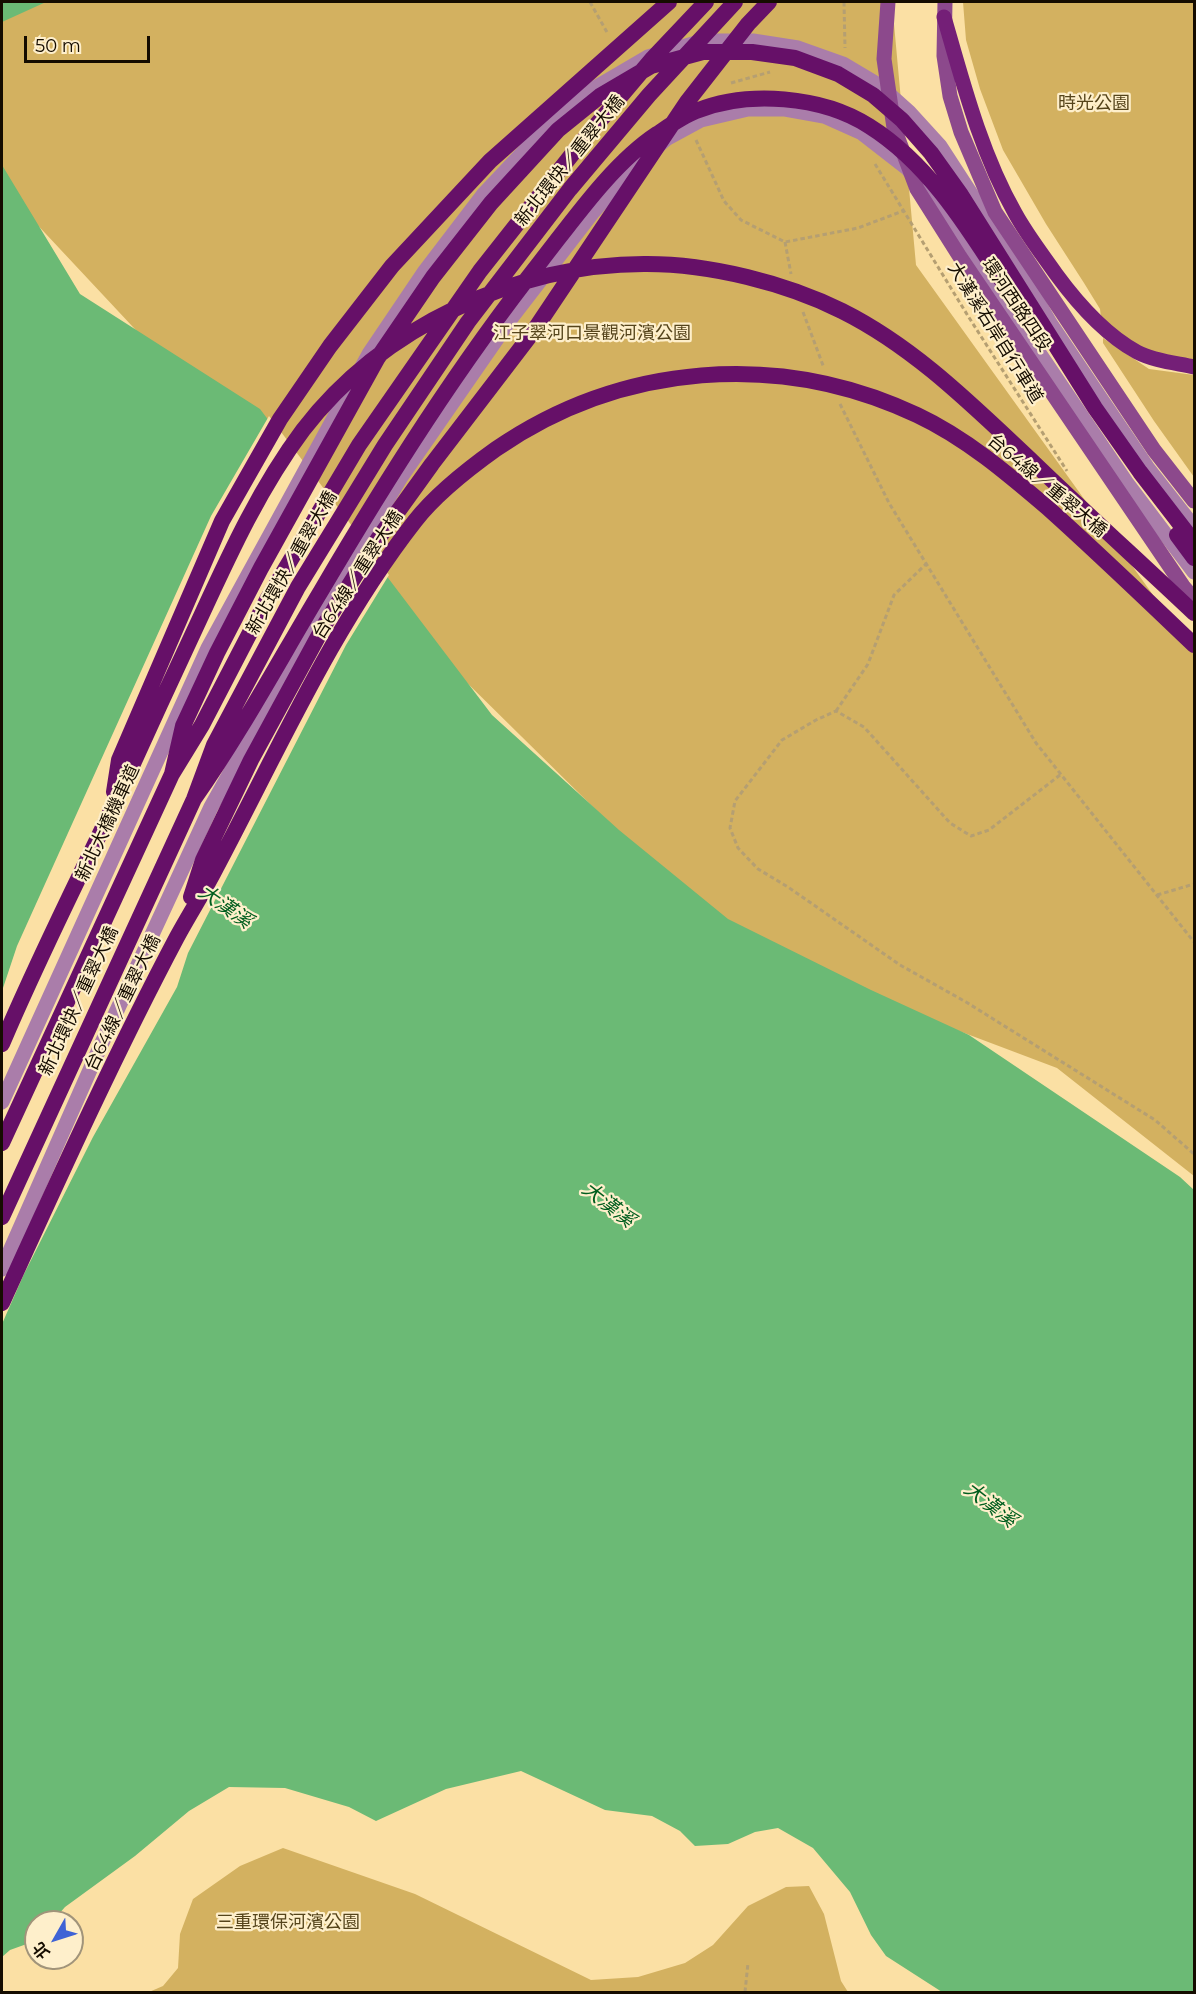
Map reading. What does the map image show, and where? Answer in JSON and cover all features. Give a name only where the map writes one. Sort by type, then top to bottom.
[{"type":"highway","points":[[110,815],[119,760],[222,521],[280,419],[330,346],[392,266],[490,161],[669,2]]},
{"type":"highway","name":"新北環快／重翠大橋","points":[[2,1143],[172,774],[202,724],[268,598],[359,445],[480,271],[581,143],[653,58],[706,2]]},
{"type":"highway","name":"新北環快／重翠大橋","points":[[2,1217],[194,799],[214,745],[298,587],[385,445],[455,341],[570,189],[649,95],[735,2]]},
{"type":"highway","points":[[177,937],[203,860],[251,760],[325,624],[378,539],[533,332],[687,102],[748,24],[769,2]]},
{"type":"highway","points":[[172,774],[183,726],[241,606],[377,359],[433,277],[491,203],[558,130],[600,96],[651,66],[703,52],[752,52],[795,58],[838,74],[873,95],[902,120],[931,153],[961,195],[1095,408],[1140,472],[1194,542]]},
{"type":"highway","points":[[194,799],[229,749],[393,471],[518,291],[616,170],[656,135],[696,111],[745,99],[785,98],[827,107],[868,125],[914,161],[951,205],[1132,477],[1194,558]]},
{"type":"highway","name":"台64線／重翠大橋","points":[[2,1044],[32,972],[110,815],[224,566],[267,484],[305,428],[352,377],[398,341],[446,312],[515,285],[581,269],[648,264],[721,271],[786,288],[841,311],[899,345],[959,393],[1194,613]]},
{"type":"highway","name":"台64線／重翠大橋","points":[[2,1303],[91,1111],[177,937],[217,867],[290,722],[365,593],[417,518],[470,467],[523,431],[587,400],[654,381],[719,373],[790,378],[854,391],[918,415],[970,446],[1017,482],[1065,524],[1194,645]]},
{"type":"main road","name":"環河西路四段","points":[[888,2],[884,59],[892,117],[917,189],[1091,451],[1194,599]]},
{"type":"main road","name":"環河西路四段","points":[[945,9],[944,56],[950,96],[961,132],[995,212],[1154,450],[1194,501]]},
{"type":"main road","points":[[945,9],[960,72],[978,126],[999,180],[1034,244],[1076,303],[1112,335],[1138,352],[1162,360],[1194,366]]},
{"type":"street","name":"新北大橋機車道","points":[[2,1102],[208,648],[369,354],[425,271],[483,195],[550,124],[595,88],[648,57],[704,42],[753,41],[798,48],[843,64],[880,86],[909,112],[940,146],[1103,402],[1147,466],[1194,527]]},
{"type":"street","points":[[2,1269],[101,1045],[211,807],[330,595],[401,477],[512,317],[593,212],[629,171],[666,139],[701,120],[748,109],[785,109],[824,116],[862,133],[907,168],[944,212],[1125,482],[1194,572]]},
{"type":"path","points":[[844,2],[845,50]]},
{"type":"path","points":[[728,84],[770,72]]},
{"type":"path","points":[[692,131],[724,201],[741,220],[785,242],[858,228],[903,211]]},
{"type":"path","name":"大漢溪右岸自行車道","points":[[873,160],[1003,372],[1073,479]]},
{"type":"path","points":[[785,242],[793,284]]},
{"type":"path","points":[[800,304],[827,374]]},
{"type":"path","points":[[836,395],[889,503],[1036,743],[1194,942]]},
{"type":"path","points":[[926,564],[894,595],[868,664],[836,711],[782,740],[735,801],[730,828],[738,848],[758,869],[788,886],[900,965],[966,1002],[1155,1120],[1194,1154]]},
{"type":"path","points":[[836,711],[864,727],[950,823],[971,836],[989,831],[1060,775]]},
{"type":"path","points":[[1156,895],[1194,884]]},
{"type":"path","points":[[745,1992],[748,1963]]},
{"type":"green space","name":"江子翠河口景觀河濱公園","points":[[20,2],[892,2],[916,265],[1194,652],[1194,1176],[1057,1068],[734,946],[451,667],[2,187],[2,11]]},
{"type":"green space","name":"時光公園","points":[[963,2],[1194,2],[1194,362],[1147,351],[1124,338],[1101,318],[1100,309],[1046,224],[1003,150],[980,89],[966,40]]},
{"type":"green space","points":[[1103,338],[1149,369],[1194,375],[1194,477],[1154,421],[1103,343]]},
{"type":"green space","name":"三重環保河濱公園","points":[[283,1848],[415,1894],[591,1980],[638,1977],[685,1963],[713,1945],[748,1906],[786,1887],[809,1886],[824,1914],[841,1981],[848,1992],[149,1992],[163,1986],[178,1968],[180,1934],[193,1899],[240,1866]]},
{"type":"water","points":[[2,2],[46,2],[2,22]]},
{"type":"water","name":"大漢溪","points":[[2,165],[80,294],[260,409],[492,715],[619,830],[728,919],[871,990],[969,1035],[1180,1177],[1194,1190],[1194,1992],[942,1992],[886,1956],[871,1935],[850,1892],[813,1848],[778,1828],[755,1832],[728,1844],[695,1846],[680,1831],[652,1816],[605,1810],[521,1771],[446,1789],[376,1821],[349,1807],[285,1788],[229,1787],[189,1811],[135,1856],[62,1910],[24,1910],[24,1945],[10,1950],[2,1957]]},
{"type":"pier","points":[[269,416],[389,575],[346,645],[188,953],[177,987],[93,1137],[24,1274],[2,1324],[2,991],[17,946],[211,516]]}]
